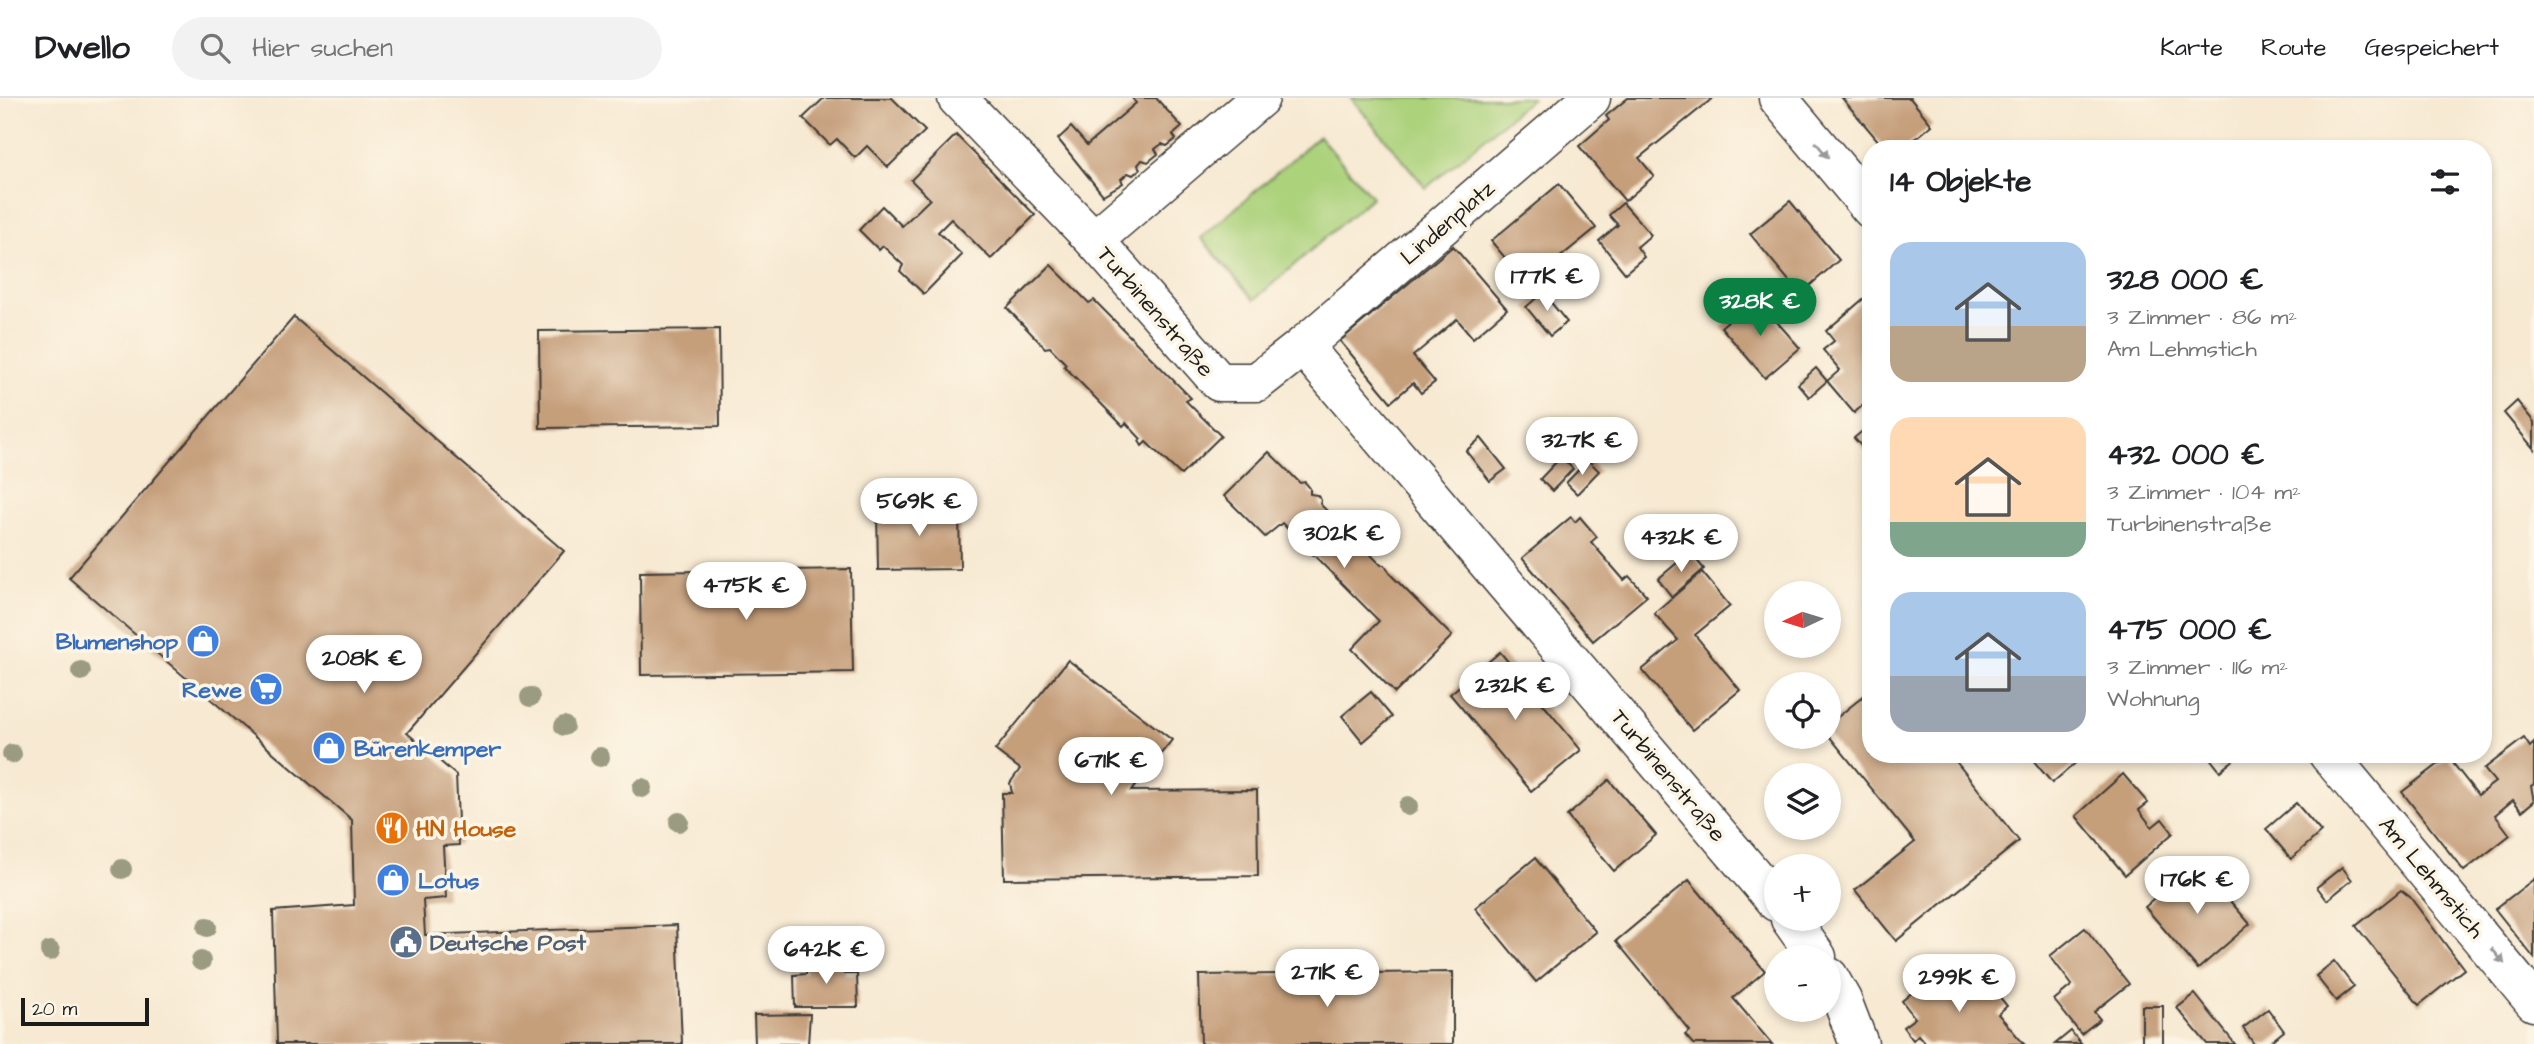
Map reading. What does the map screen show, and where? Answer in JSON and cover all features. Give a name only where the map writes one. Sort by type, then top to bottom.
[{"type":"street","name":"Turbinenstraße","points":[[957,98],[1094,240],[1219,382],[1257,382],[1303,346],[1764,888]]},
{"type":"street","points":[[1094,240],[1260,98]]},
{"type":"street","name":"Lindenplatz","points":[[1303,346],[1591,98]]},
{"type":"street","points":[[1778,98],[1862,198]]},
{"type":"street","name":"Am Lehmstich","points":[[2335,763],[2534,1002]]},
{"type":"street","points":[[1841,998],[1858,1044]]},
{"type":"green space","points":[[1351,98],[1532,98],[1426,188]]},
{"type":"green space","points":[[1319,136],[1372,197],[1254,300],[1201,238]]},
{"type":"building","points":[[824,98],[892,98],[925,131],[888,167],[867,146],[855,158],[837,139],[830,145],[803,118]]},
{"type":"building","points":[[1132,98],[1156,98],[1182,127],[1173,135],[1176,139],[1167,146],[1162,144],[1155,149],[1158,154],[1148,162],[1142,160],[1138,165],[1140,169],[1133,175],[1128,173],[1121,179],[1123,183],[1103,195],[1058,139],[1071,127],[1087,145],[1136,103]]},
{"type":"building","points":[[1628,98],[1713,98],[1639,158],[1654,176],[1625,201],[1579,146],[1609,120],[1606,116]]},
{"type":"building","points":[[1842,98],[1910,98],[1932,125],[1914,140],[1877,140]]},
{"type":"building","points":[[956,135],[1035,215],[991,259],[951,219],[938,232],[962,255],[924,294],[900,271],[903,265],[883,246],[879,250],[859,230],[882,206],[902,226],[930,199],[911,180]]},
{"type":"building","points":[[1559,184],[1596,228],[1527,284],[1491,241]]},
{"type":"building","points":[[1790,201],[1839,260],[1800,294],[1750,234]]},
{"type":"building","points":[[1623,203],[1651,235],[1637,247],[1644,257],[1625,273],[1599,241],[1618,225],[1609,215]]},
{"type":"building","points":[[1453,246],[1507,309],[1473,338],[1457,319],[1413,356],[1435,382],[1421,393],[1413,383],[1391,402],[1340,341]]},
{"type":"building","points":[[1051,265],[1089,303],[1094,300],[1191,398],[1186,401],[1221,436],[1181,475],[1146,442],[1142,446],[1139,441],[1141,439],[1126,423],[1123,426],[1064,366],[1066,364],[1050,347],[1045,348],[1007,308]]},
{"type":"building","points":[[1547,289],[1553,296],[1549,300],[1567,322],[1550,336],[1526,307]]},
{"type":"building","points":[[1755,297],[1800,348],[1765,378],[1721,327]]},
{"type":"building","points":[[1862,300],[1862,406],[1854,413],[1827,381],[1840,370],[1823,350],[1834,341],[1826,331]]},
{"type":"building","points":[[294,317],[564,551],[407,733],[456,775],[459,845],[443,846],[446,898],[423,900],[425,935],[677,925],[682,1044],[277,1044],[273,911],[354,905],[352,820],[69,578]]},
{"type":"building","points":[[719,329],[720,426],[540,428],[539,331]]},
{"type":"building","points":[[1816,368],[1827,381],[1809,397],[1798,384]]},
{"type":"building","points":[[2517,401],[2534,422],[2534,449],[2504,413]]},
{"type":"building","points":[[1862,431],[1862,447],[1854,438]]},
{"type":"building","points":[[1481,438],[1506,469],[1490,481],[1466,451]]},
{"type":"building","points":[[1269,452],[1300,483],[1305,482],[1310,488],[1310,494],[1317,495],[1321,500],[1320,504],[1381,565],[1385,565],[1392,576],[1452,636],[1395,693],[1352,649],[1379,621],[1282,523],[1265,537],[1224,496]]},
{"type":"building","points":[[1561,457],[1573,469],[1552,491],[1540,479]]},
{"type":"building","points":[[1588,460],[1599,471],[1577,494],[1566,483]]},
{"type":"building","points":[[936,501],[937,510],[959,510],[960,569],[878,570],[877,510],[904,510],[905,502]]},
{"type":"building","points":[[1571,517],[1575,522],[1580,517],[1597,537],[1591,542],[1624,580],[1629,576],[1647,596],[1593,641],[1522,558]]},
{"type":"building","points":[[1690,552],[1704,569],[1672,597],[1658,579]]},
{"type":"building","points":[[851,569],[853,672],[641,675],[640,572]]},
{"type":"building","points":[[1702,572],[1730,606],[1695,635],[1740,690],[1692,730],[1642,670],[1678,640],[1654,613]]},
{"type":"building","points":[[1500,652],[1581,750],[1531,791],[1450,694]]},
{"type":"building","points":[[1068,660],[1172,740],[1131,791],[1257,790],[1258,876],[1004,879],[1002,793],[1012,793],[1010,783],[1020,769],[995,750]]},
{"type":"building","points":[[1371,692],[1392,717],[1363,742],[1342,716]]},
{"type":"building","points":[[1862,697],[1862,763],[1957,763],[2019,841],[1896,941],[1855,890],[1915,842],[1840,749],[1841,714]]},
{"type":"building","points":[[2524,738],[2530,747],[2534,743],[2534,784],[2531,786],[2534,801],[2522,811],[2513,800],[2495,815],[2510,835],[2464,871],[2402,792],[2440,763],[2453,763],[2478,795],[2495,782],[2484,769]]},
{"type":"building","points":[[2035,763],[2075,763],[2052,783]]},
{"type":"building","points":[[2214,763],[2230,763],[2220,771]]},
{"type":"building","points":[[2123,774],[2148,803],[2139,810],[2152,827],[2162,819],[2173,833],[2125,875],[2076,816]]},
{"type":"building","points":[[1609,780],[1656,835],[1614,871],[1567,816]]},
{"type":"building","points":[[2296,803],[2321,832],[2291,859],[2266,829]]},
{"type":"building","points":[[1535,858],[1596,932],[1536,982],[1475,908]]},
{"type":"building","points":[[2196,862],[2250,924],[2198,969],[2145,907]]},
{"type":"building","points":[[2342,867],[2352,880],[2327,900],[2317,887]]},
{"type":"building","points":[[2534,879],[2534,958],[2495,909]]},
{"type":"building","points":[[1689,880],[1764,970],[1733,998],[1772,1044],[1693,1044],[1685,1035],[1690,1031],[1616,941]]},
{"type":"building","points":[[2401,890],[2410,897],[2464,969],[2419,1005],[2356,926]]},
{"type":"building","points":[[2085,928],[2129,984],[2094,1012],[2100,1019],[2081,1034],[2054,1000],[2072,985],[2050,956]]},
{"type":"building","points":[[844,960],[844,974],[857,974],[858,1007],[795,1007],[794,975],[806,974],[806,961]]},
{"type":"building","points":[[2334,961],[2354,987],[2336,1001],[2316,976]]},
{"type":"building","points":[[1976,968],[2007,1006],[1998,1014],[2024,1044],[1926,1044],[1918,1035],[1913,1040],[1903,1027],[1915,1018],[1902,1001],[1932,976],[1945,993]]},
{"type":"building","points":[[1453,972],[1453,1044],[1201,1044],[1199,975]]},
{"type":"building","points":[[2195,994],[2235,1044],[2207,1044],[2177,1008]]},
{"type":"building","points":[[2142,1006],[2163,1006],[2163,1044],[2142,1044]]},
{"type":"building","points":[[2268,1009],[2284,1031],[2268,1044],[2254,1044],[2243,1028]]},
{"type":"building","points":[[810,1014],[808,1044],[755,1044],[754,1015]]},
{"type":"building","points":[[2071,1031],[2081,1044],[2055,1044]]},
{"type":"place","name":"Blumenshop","points":[[203,641]]},
{"type":"place","name":"Rewe","points":[[266,689]]},
{"type":"place","name":"Bürenkemper","points":[[329,748]]},
{"type":"place","name":"HN House","points":[[392,828]]},
{"type":"place","name":"Lotus","points":[[393,880]]},
{"type":"place","name":"Deutsche Post","points":[[406,942]]}]
